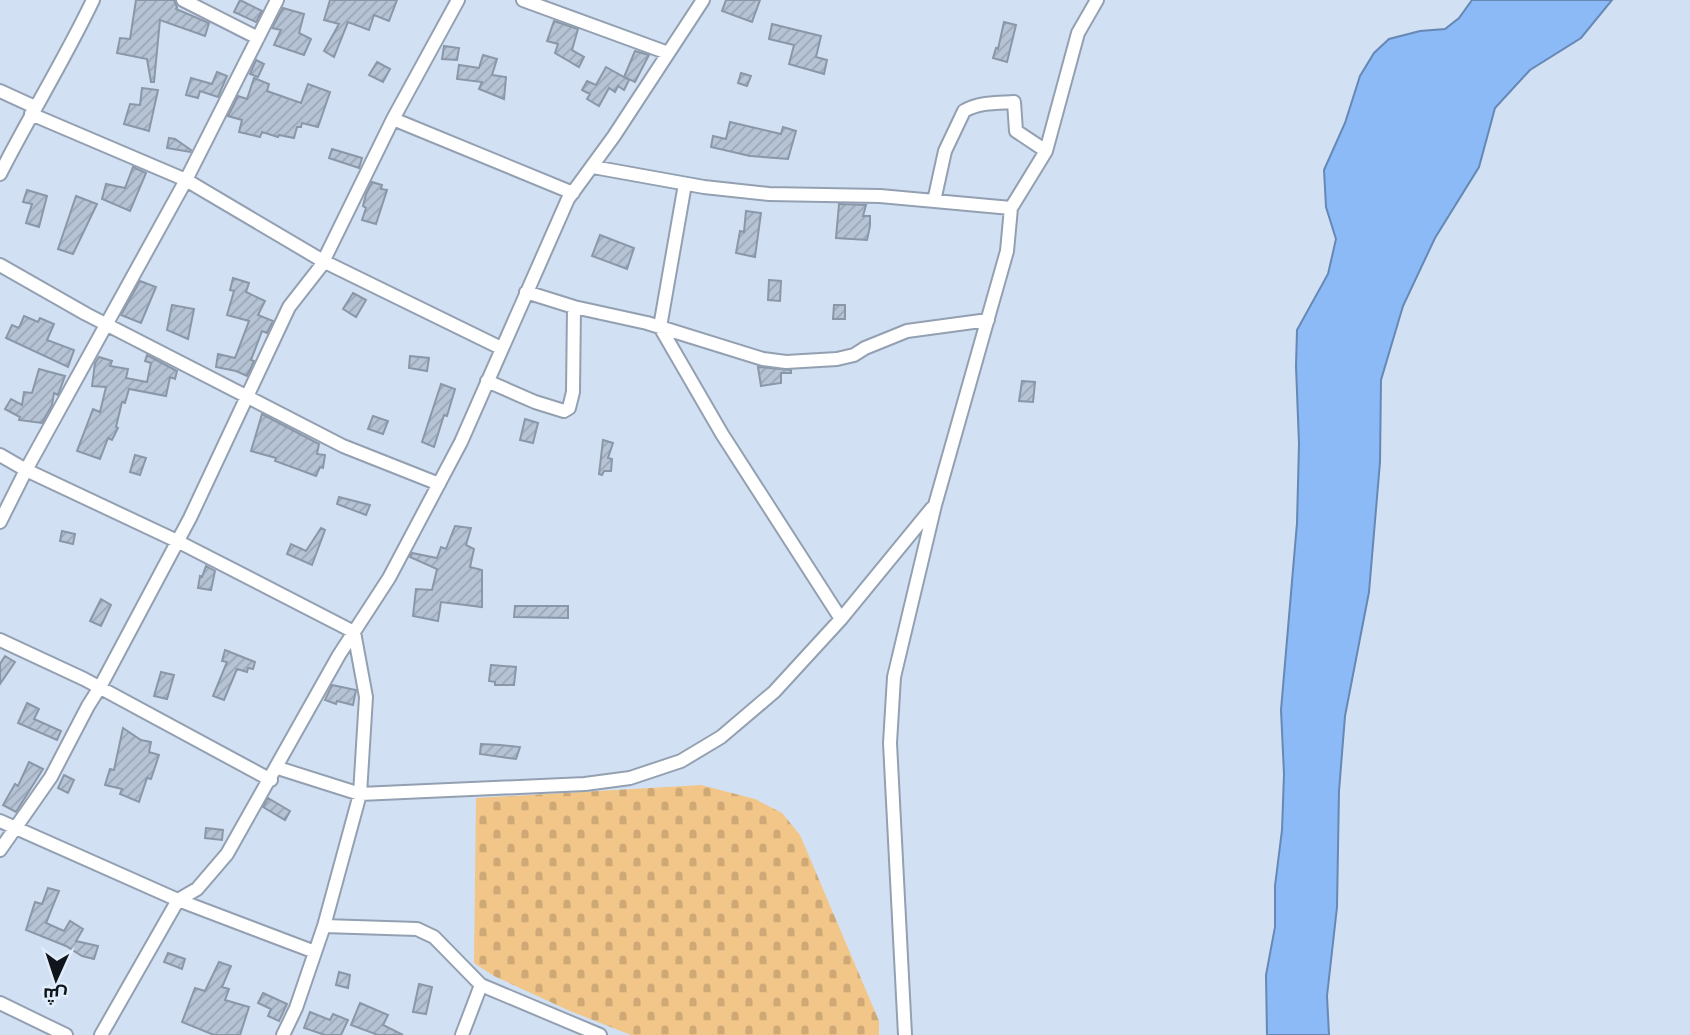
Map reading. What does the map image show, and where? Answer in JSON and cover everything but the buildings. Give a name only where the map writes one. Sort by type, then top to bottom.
[{"type":"street","points":[[0,174],[72,44],[93,0]]},
{"type":"street","points":[[183,0],[257,38]]},
{"type":"street","points":[[0,522],[186,180],[277,0]]},
{"type":"street","points":[[0,850],[51,777],[100,687],[177,541],[289,307],[323,261],[393,119],[458,0]]},
{"type":"street","points":[[523,0],[668,53]]},
{"type":"street","points":[[101,1035],[178,900],[197,889],[218,867],[278,768],[354,632],[389,578],[461,442],[526,292],[573,193],[703,0]]},
{"type":"street","points":[[905,1035],[890,743],[894,677],[935,505],[1007,251],[1010,208],[1046,151],[1078,33],[1097,0]]},
{"type":"street","points":[[0,90],[33,111],[186,180],[323,261],[501,348]]},
{"type":"street","points":[[934,201],[945,151],[964,111],[969,108],[1014,102],[1016,131],[1046,151]]},
{"type":"street","points":[[393,119],[573,193]]},
{"type":"street","points":[[593,167],[685,184],[769,194],[880,196],[1010,208]]},
{"type":"street","points":[[685,184],[660,327],[722,434],[841,619]]},
{"type":"street","points":[[0,265],[246,398],[343,446],[439,484]]},
{"type":"street","points":[[526,292],[574,307],[660,327],[763,359],[786,362],[837,359],[854,355],[907,331],[988,320]]},
{"type":"street","points":[[487,381],[535,402],[564,411],[569,408],[573,391],[574,307]]},
{"type":"street","points":[[0,455],[26,470],[177,541],[354,632]]},
{"type":"street","points":[[278,768],[360,794],[585,784],[630,778],[681,761],[721,737],[774,692],[841,619],[935,505]]},
{"type":"street","points":[[283,1035],[296,1008],[324,926],[360,794],[366,697],[354,632]]},
{"type":"street","points":[[0,640],[100,687],[271,780]]},
{"type":"street","points":[[0,821],[178,900],[315,952]]},
{"type":"street","points":[[324,926],[417,929],[435,937],[481,985],[600,1035]]},
{"type":"street","points":[[462,1035],[481,985]]},
{"type":"street","points":[[0,1003],[66,1035]]},
{"type":"green space","points":[[701,785],[755,799],[782,813],[800,835],[879,1021],[879,1035],[631,1035],[570,1011],[494,976],[474,963],[476,798]]},
{"type":"water","points":[[1472,0],[1612,0],[1581,38],[1530,70],[1495,108],[1479,167],[1435,238],[1403,306],[1381,380],[1380,462],[1369,592],[1345,716],[1339,791],[1337,907],[1327,996],[1329,1035],[1267,1035],[1266,975],[1275,927],[1275,886],[1282,830],[1284,774],[1281,710],[1297,523],[1297,330],[1328,274],[1336,239],[1326,207],[1324,170],[1345,123],[1360,76],[1374,53],[1389,39],[1420,31],[1445,29],[1459,18]]}]
